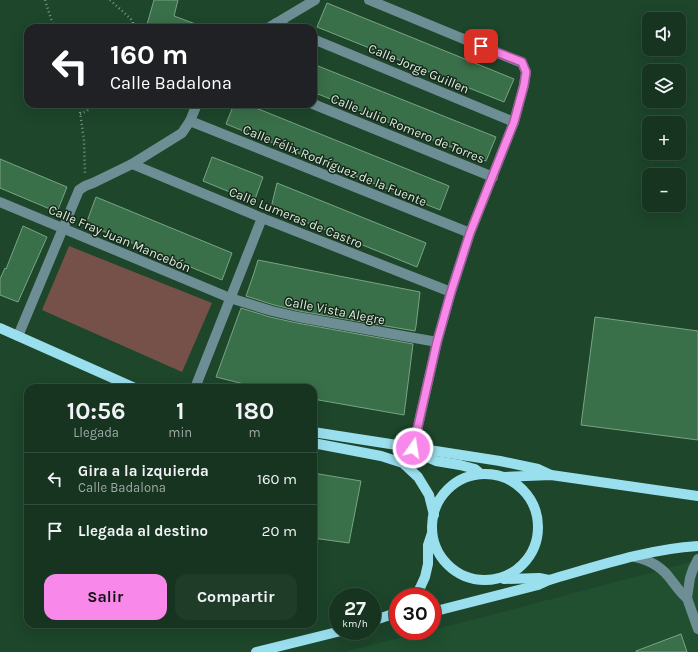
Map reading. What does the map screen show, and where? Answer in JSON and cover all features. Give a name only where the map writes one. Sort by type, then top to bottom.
[{"type":"main road","points":[[0,328],[126,384]]},
{"type":"main road","points":[[317,433],[493,460],[538,469],[551,475]]},
{"type":"main road","points":[[317,444],[381,456],[403,463],[418,477],[429,495],[434,515]]},
{"type":"main road","points":[[413,448],[420,454],[436,461],[460,464],[475,469],[482,474]]},
{"type":"main road","points":[[420,588],[425,577],[428,564],[428,545],[432,533],[437,505],[443,495],[460,480],[470,476],[482,474],[492,474],[516,484],[527,494],[534,508],[538,523],[537,538],[532,552],[523,565],[511,574],[496,579]]},
{"type":"main road","points":[[502,477],[551,475],[698,496]]},
{"type":"main road","points":[[432,533],[435,546],[441,557],[459,574],[484,580],[539,578],[549,580]]},
{"type":"main road","points":[[441,610],[538,585],[549,580],[622,559],[672,548],[698,546]]},
{"type":"main road","points":[[256,652],[329,634]]},
{"type":"street","points":[[275,24],[315,0]]},
{"type":"street","points":[[369,0],[522,62],[526,72],[514,122],[470,233],[451,292],[437,342],[413,448]]},
{"type":"street","name":"Calle Jorge Guillen","points":[[317,40],[514,122]]},
{"type":"street","name":"Calle Julio Romero de Torres","points":[[317,106],[492,177]]},
{"type":"street","points":[[18,336],[79,190],[132,164],[182,133],[190,121],[195,108]]},
{"type":"street","name":"Calle Félix Rodríguez de la Fuente","points":[[190,121],[470,233]]},
{"type":"street","name":"Calle Lumeras de Castro","points":[[132,164],[262,218],[451,292]]},
{"type":"street","name":"Calle Fray Juan Mancebón","points":[[0,202],[230,298]]},
{"type":"street","points":[[197,384],[262,218]]},
{"type":"street","name":"Calle Vista Alegre","points":[[230,298],[272,311],[298,317],[437,342]]},
{"type":"street","points":[[635,557],[645,559],[663,571],[687,598]]},
{"type":"street","points":[[698,559],[690,578],[687,598],[698,629]]},
{"type":"path","points":[[45,0],[53,24]]},
{"type":"path","points":[[110,0],[130,18],[133,24]]},
{"type":"path","points":[[79,108],[84,140],[85,186]]},
{"type":"path","points":[[80,114],[90,108]]},
{"type":"shaded area","points":[[69,246],[212,303],[182,372],[42,310]]},
{"type":"shaded area","points":[[698,560],[698,652],[344,652],[391,640],[441,640],[441,628]]},
{"type":"building","points":[[154,0],[178,0],[174,16],[196,24],[147,24]]},
{"type":"building","points":[[327,3],[514,79],[504,102],[317,27]]},
{"type":"building","points":[[317,66],[496,137],[486,161],[317,94]]},
{"type":"building","points":[[232,108],[256,108],[449,186],[440,210],[226,124]]},
{"type":"building","points":[[212,157],[263,177],[254,202],[203,181]]},
{"type":"building","points":[[0,159],[67,187],[57,212],[0,188]]},
{"type":"building","points":[[277,183],[426,243],[417,267],[271,208]]},
{"type":"building","points":[[96,197],[232,253],[222,280],[86,224]]},
{"type":"building","points":[[23,226],[47,237],[18,302],[0,295],[0,279],[5,268],[6,269]]},
{"type":"building","points":[[258,260],[420,292],[415,331],[299,311],[246,296]]},
{"type":"building","points":[[241,308],[297,323],[413,344],[404,415],[317,400],[317,384],[244,384],[216,377]]},
{"type":"building","points":[[595,317],[698,331],[698,440],[581,425]]},
{"type":"building","points":[[317,474],[361,481],[349,543],[317,539]]},
{"type":"building","points":[[681,634],[687,652],[636,652],[636,651]]},
{"type":"route","points":[[413,448],[437,342],[451,292],[470,233],[514,122],[524,85],[526,72],[522,62],[481,46]]}]
